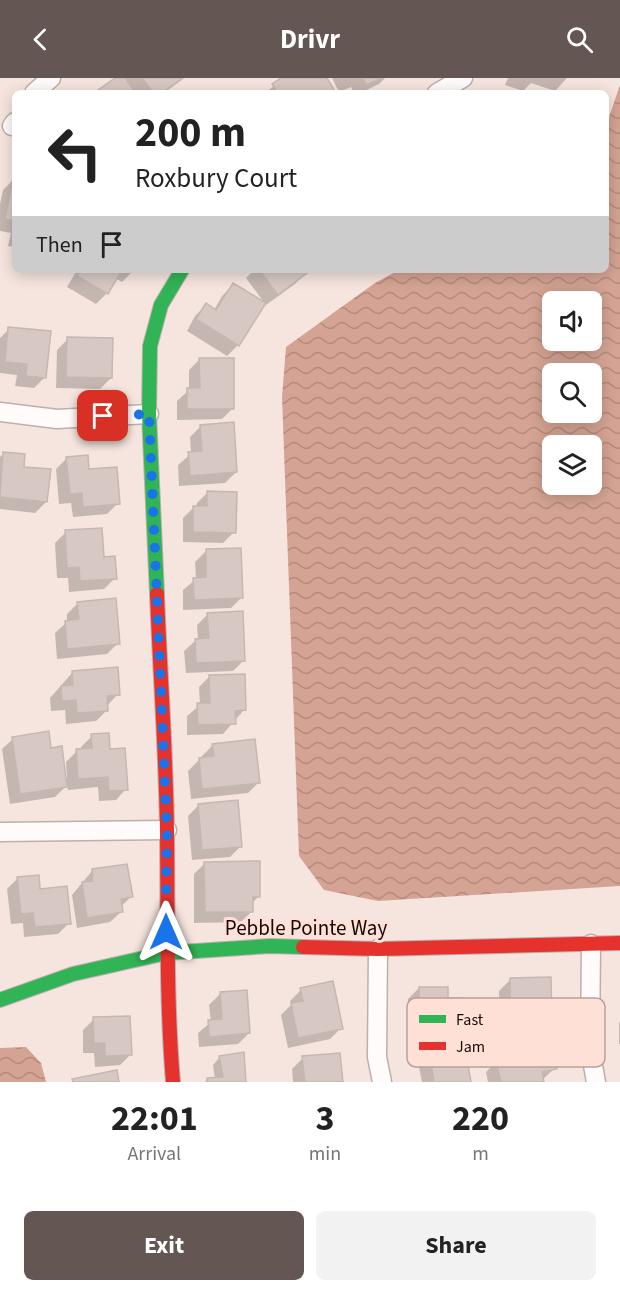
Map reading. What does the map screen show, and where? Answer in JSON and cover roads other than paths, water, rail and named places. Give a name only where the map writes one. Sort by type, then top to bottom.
[{"type":"street","points":[[37,90],[51,78]]},
{"type":"street","points":[[442,90],[463,78]]},
{"type":"street","points":[[173,1082],[168,1025],[166,953],[167,830],[149,414],[150,345],[161,305],[180,273]]},
{"type":"street","points":[[0,411],[57,418],[149,414]]},
{"type":"street","points":[[0,832],[167,830]]},
{"type":"street","name":"Pebble Pointe Way","points":[[0,1000],[73,974],[166,953],[270,946],[378,949],[620,943]]},
{"type":"street","points":[[590,998],[591,944]]},
{"type":"street","points":[[378,949],[377,1057],[382,1082]]},
{"type":"street","points":[[593,1067],[596,1082]]},
{"type":"water","points":[[620,85],[620,886],[378,901],[324,890],[299,856],[282,397],[286,347],[375,283],[393,273],[609,273],[609,117]]},
{"type":"water","points":[[26,1047],[41,1063],[46,1082],[0,1082],[0,1048]]}]
